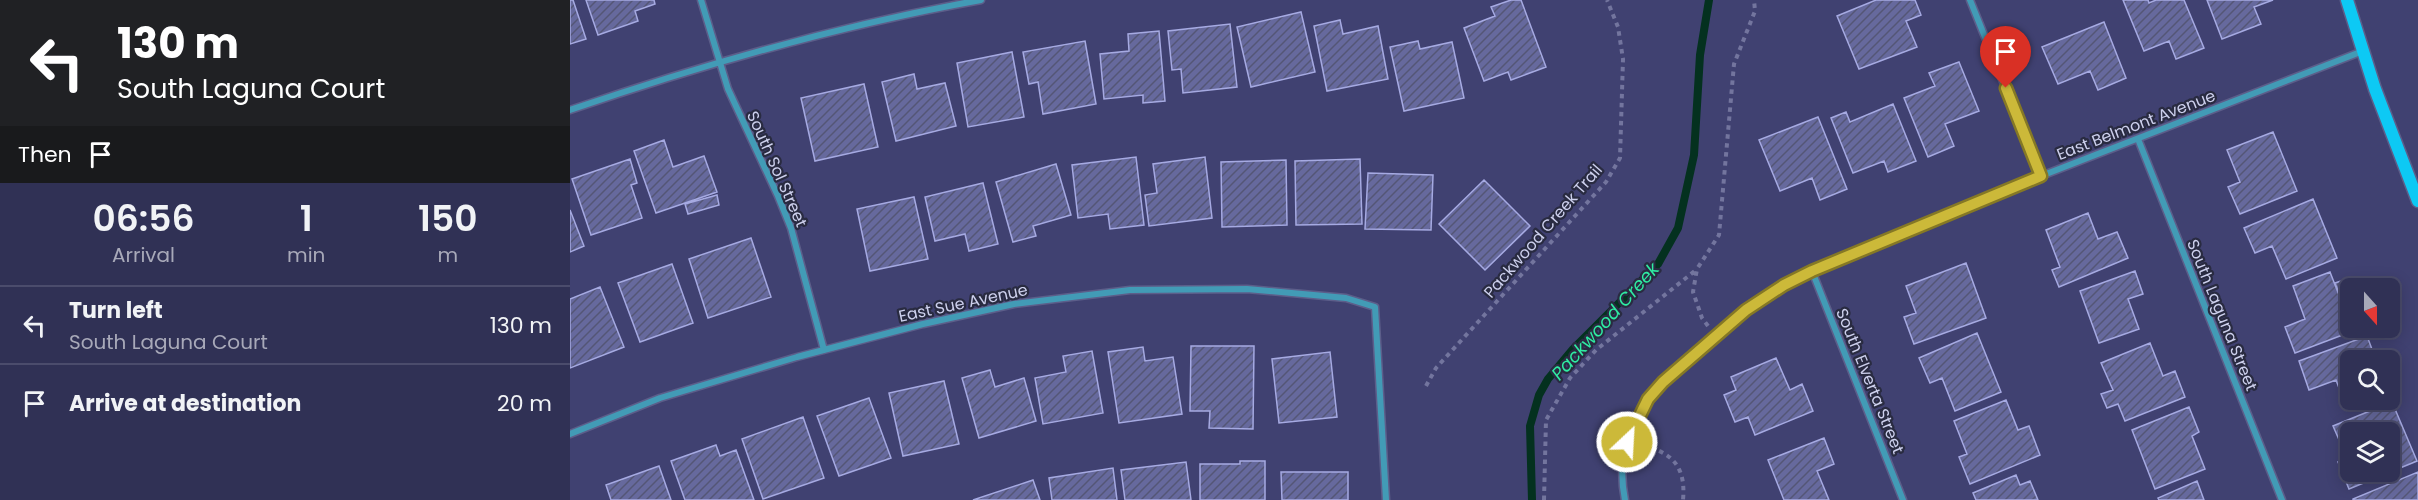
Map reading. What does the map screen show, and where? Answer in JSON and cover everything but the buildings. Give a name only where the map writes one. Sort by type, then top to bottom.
[{"type":"street","name":"South Sol Street","points":[[700,0],[740,119],[785,213],[824,350]]},
{"type":"street","points":[[570,110],[719,62],[872,22],[981,0]]},
{"type":"street","points":[[1970,0],[2041,176]]},
{"type":"street","points":[[2347,0],[2363,51],[2418,201]]},
{"type":"street","name":"East Belmont Avenue","points":[[1625,500],[1622,461],[1632,428],[1648,399],[1663,382],[1746,310],[1784,285],[1812,271],[2041,176],[2363,51]]},
{"type":"street","name":"South Laguna Street","points":[[2138,139],[2282,500]]},
{"type":"street","name":"South Elverta Street","points":[[1812,271],[1903,500]]},
{"type":"street","name":"East Sue Avenue","points":[[570,434],[660,398],[824,350],[923,324],[1014,304],[1130,290],[1247,289],[1346,298],[1375,307],[1386,500]]},
{"type":"path","name":"Packwood Creek Trail","points":[[1426,386],[1436,368],[1606,182],[1620,158],[1623,59],[1618,27],[1607,0]]},
{"type":"path","points":[[1544,500],[1546,420],[1570,378],[1596,350],[1697,269],[1719,235],[1734,64],[1755,11],[1754,0]]},
{"type":"path","points":[[1697,269],[1693,292],[1702,318],[1716,337]]},
{"type":"path","points":[[1627,442],[1657,449],[1670,456],[1683,475],[1683,500]]},
{"type":"waterway","name":"Packwood Creek","points":[[1532,500],[1530,426],[1539,395],[1548,379],[1573,349],[1658,264],[1678,228],[1694,155],[1700,55],[1709,0]]},
{"type":"route","points":[[1627,442],[1648,399],[1663,382],[1746,310],[1784,285],[1812,271],[2041,176],[2006,88]]}]
